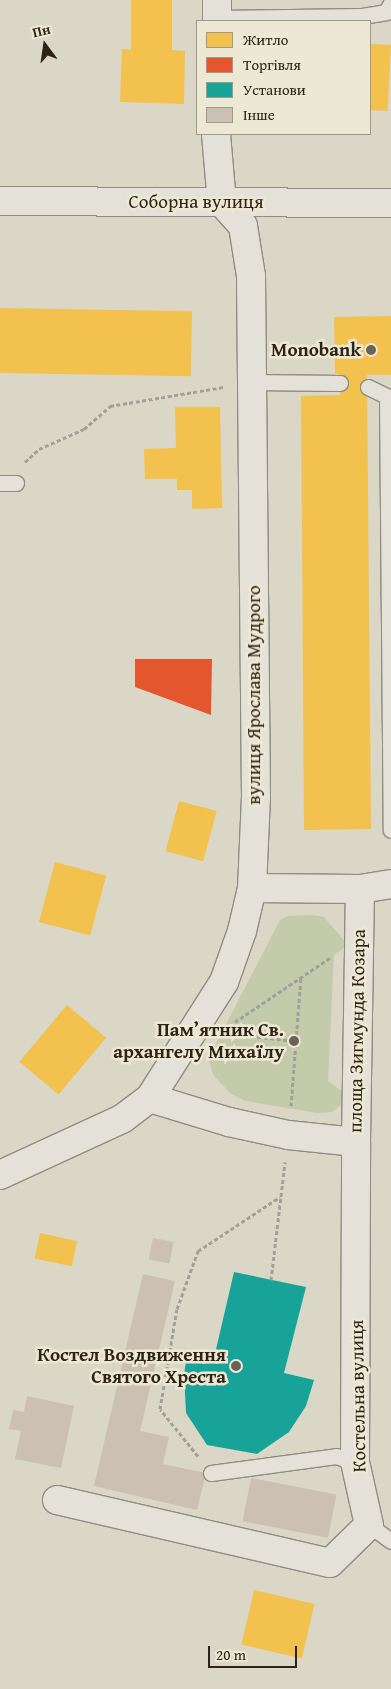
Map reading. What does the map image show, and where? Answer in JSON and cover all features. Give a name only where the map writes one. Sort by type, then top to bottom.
[{"type":"street","points":[[216,135],[222,203]]},
{"type":"street","name":"Соборна вулиця","points":[[0,201],[391,203]]},
{"type":"street","name":"вулиця Ярослава Мудрого","points":[[0,1175],[13,1165],[122,1119],[150,1098],[224,982],[242,931],[252,888],[256,787],[251,276],[244,226],[222,203]]},
{"type":"street","points":[[252,888],[360,889],[391,884]]},
{"type":"street","name":"площа Зигмунда Козара","points":[[150,1098],[228,1122],[280,1133],[356,1142],[360,889]]},
{"type":"street","name":"Костельна вулиця","points":[[356,1142],[355,1462],[369,1525]]},
{"type":"street","points":[[57,1500],[330,1563],[369,1525]]},
{"type":"lane","points":[[217,13],[362,16],[386,12],[391,3]]},
{"type":"lane","points":[[251,382],[340,383]]},
{"type":"lane","points":[[368,387],[389,398],[391,830]]},
{"type":"lane","points":[[0,483],[16,483]]},
{"type":"lane","points":[[211,1473],[336,1456],[355,1462]]},
{"type":"lane","points":[[369,1525],[391,1541]]},
{"type":"path","points":[[16,483],[22,464],[39,449],[84,429],[110,406],[224,387]]},
{"type":"path","points":[[294,1041],[220,1032],[334,954]]},
{"type":"path","points":[[211,1473],[160,1409],[177,1309],[198,1251],[280,1197]]},
{"type":"green space","points":[[312,915],[324,917],[348,945],[334,955],[328,1081],[343,1092],[341,1105],[332,1112],[317,1113],[245,1101],[231,1094],[214,1076],[208,1059],[280,920],[287,916]]},
{"type":"building: Житло","points":[[131,0],[172,0],[172,50],[185,51],[184,104],[120,102],[122,49],[131,50]]},
{"type":"building: Житло","points":[[371,44],[391,45],[388,111],[371,110]]},
{"type":"building: Житло","points":[[0,308],[192,311],[191,376],[0,373]]},
{"type":"building: Житло","points":[[391,316],[391,375],[367,375],[371,829],[304,830],[301,396],[340,395],[339,374],[335,374],[334,317]]},
{"type":"building: Житло","points":[[175,407],[220,407],[222,508],[192,509],[192,490],[177,490],[177,479],[145,479],[144,449],[176,448]]},
{"type":"building: Житло","points":[[179,801],[217,811],[203,861],[166,851]]},
{"type":"building: Житло","points":[[55,862],[106,876],[90,936],[39,922]]},
{"type":"building: Житло","points":[[67,1005],[106,1038],[59,1094],[19,1062]]},
{"type":"building: Житло","points":[[40,1233],[77,1241],[72,1266],[35,1258]]},
{"type":"building: Житло","points":[[254,1590],[314,1604],[302,1659],[241,1645]]},
{"type":"building: Торгівля","points":[[135,659],[212,659],[211,715],[135,687]]},
{"type":"building: Установи","name":"Костел Воздвиження Святого Хреста","points":[[234,1272],[306,1287],[284,1373],[314,1380],[306,1406],[289,1432],[257,1454],[207,1445],[186,1413],[184,1374],[188,1350],[214,1358]]},
{"type":"building: Інше","points":[[153,1238],[174,1242],[169,1264],[149,1260]]},
{"type":"building: Інше","points":[[143,1274],[175,1281],[140,1431],[169,1437],[163,1464],[206,1473],[197,1510],[94,1486]]},
{"type":"building: Інше","points":[[27,1396],[74,1406],[61,1468],[15,1459],[21,1431],[9,1429],[13,1410],[24,1412]]},
{"type":"building: Інше","points":[[251,1478],[336,1495],[328,1538],[243,1521]]},
{"type":"place","name":"Monobank","points":[[371,350]]},
{"type":"place","name":"Пам’ятник Св. архангелу Михаїлу","points":[[294,1041]]},
{"type":"place","name":"Костел Воздвиження Святого Хреста","points":[[236,1366]]}]
